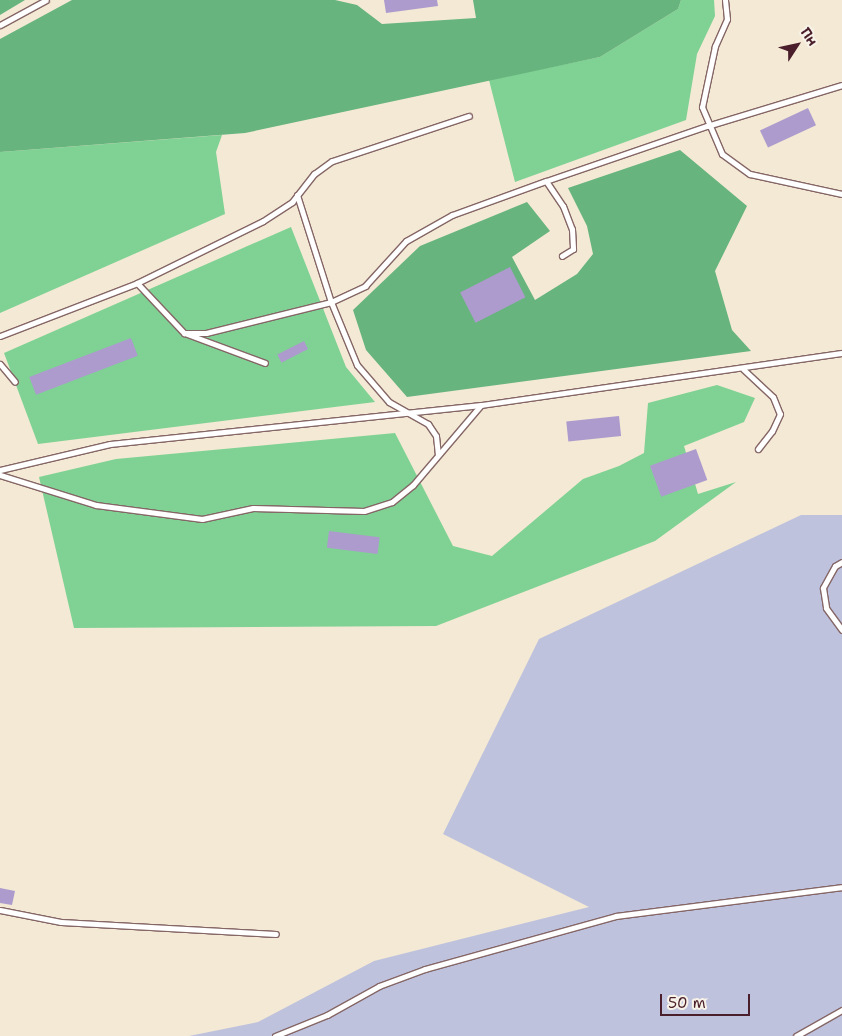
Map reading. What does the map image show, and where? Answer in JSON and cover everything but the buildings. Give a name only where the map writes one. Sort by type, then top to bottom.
[{"type":"lane","points":[[0,25],[46,0]]},
{"type":"lane","points":[[725,0],[727,19],[715,46],[702,107],[707,126],[722,154],[750,174],[842,194]]},
{"type":"lane","points":[[184,332],[206,333],[331,302],[365,286],[406,241],[452,215],[707,126],[842,85]]},
{"type":"lane","points":[[0,336],[137,282],[263,221],[297,195],[314,174],[332,161],[469,116]]},
{"type":"lane","points":[[546,181],[563,206],[572,229],[573,249],[562,256]]},
{"type":"lane","points":[[297,195],[331,302],[357,365],[389,402],[428,424],[436,436],[438,454]]},
{"type":"lane","points":[[137,282],[184,332],[265,363]]},
{"type":"lane","points":[[0,470],[110,444],[481,405],[842,352]]},
{"type":"lane","points":[[0,364],[15,382]]},
{"type":"lane","points":[[743,368],[773,397],[780,414],[772,431],[758,449]]},
{"type":"lane","points":[[0,475],[96,505],[202,519],[253,508],[364,511],[399,497],[414,485],[438,454],[481,405]]},
{"type":"lane","points":[[842,562],[835,566],[823,588],[826,608],[842,630]]},
{"type":"lane","points":[[275,1036],[327,1015],[379,986],[425,969],[616,916],[842,887]]},
{"type":"lane","points":[[0,910],[61,922],[276,934]]},
{"type":"lane","points":[[796,1036],[842,1010]]},
{"type":"shaded area","points":[[801,515],[842,515],[842,1036],[189,1036],[258,1022],[374,961],[589,907],[443,834],[539,639]]},
{"type":"green space","points":[[0,0],[25,0],[0,15]]},
{"type":"green space","points":[[72,0],[335,0],[357,5],[382,24],[476,18],[473,0],[681,0],[678,9],[600,57],[245,133],[0,152],[0,39]]},
{"type":"green space","points":[[681,0],[714,0],[715,16],[697,54],[686,120],[515,182],[489,80],[600,57],[678,9]]},
{"type":"green space","points":[[222,135],[216,152],[225,214],[0,313],[0,152]]},
{"type":"green space","points":[[680,150],[747,206],[715,271],[732,330],[751,351],[407,397],[366,350],[353,310],[420,246],[527,202],[550,231],[512,257],[535,300],[577,274],[593,254],[587,226],[568,188]]},
{"type":"green space","points":[[291,227],[346,367],[375,402],[38,444],[4,353]]},
{"type":"green space","points":[[717,385],[755,398],[744,422],[684,446],[698,494],[736,482],[655,541],[436,626],[74,628],[39,477],[116,459],[395,433],[453,546],[492,556],[583,479],[619,466],[644,453],[648,403]]}]
